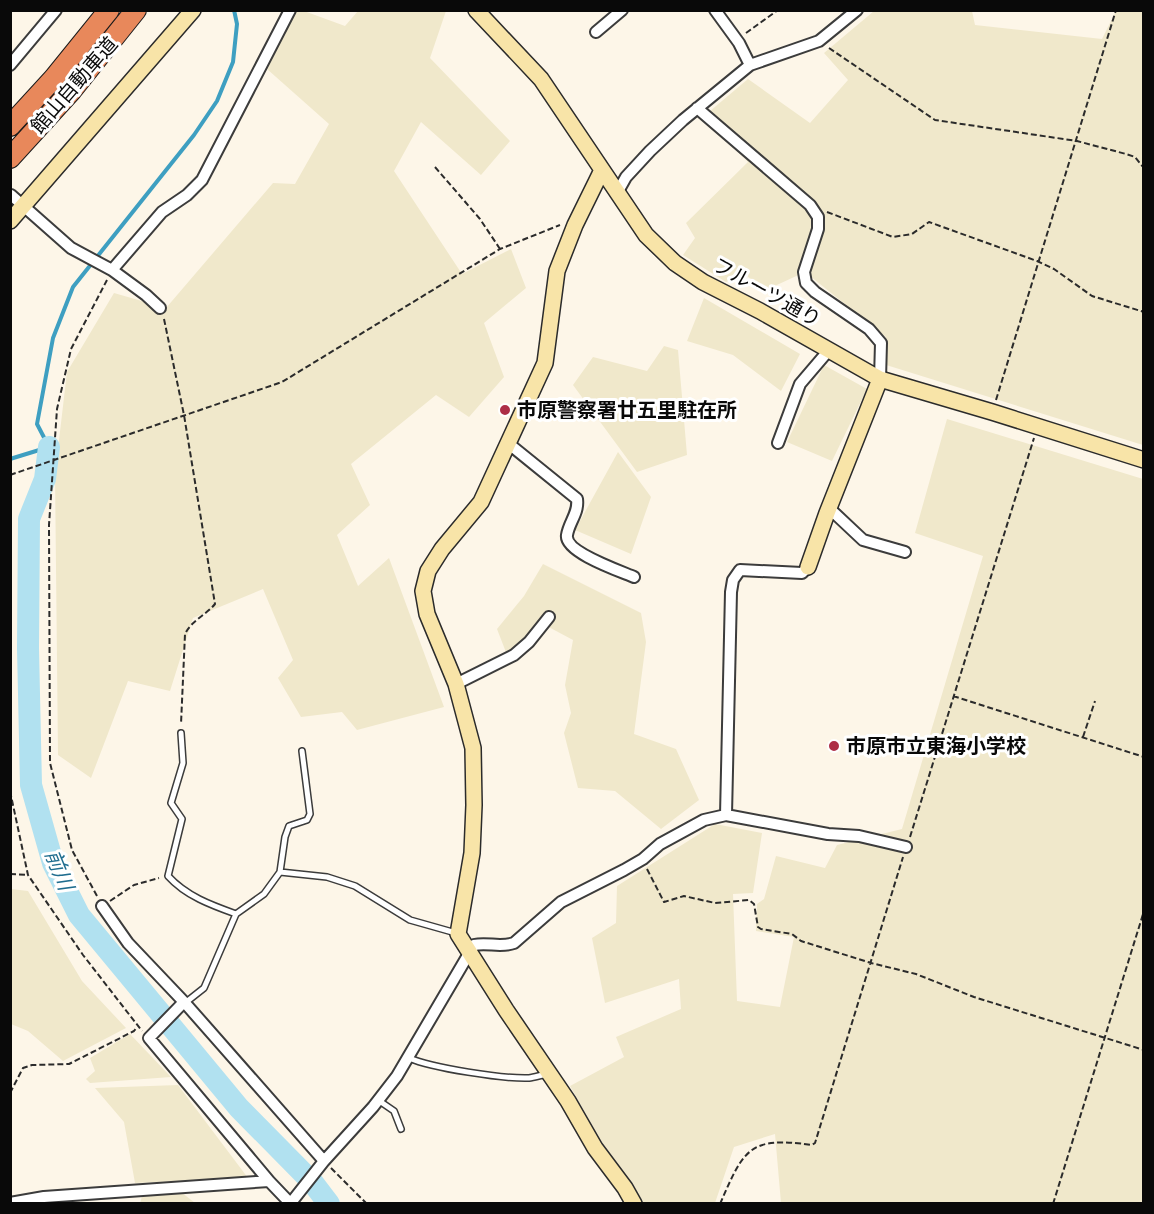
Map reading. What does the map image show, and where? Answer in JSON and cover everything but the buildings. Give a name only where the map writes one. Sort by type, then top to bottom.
[{"type":"highway","name":"館山自動車道","points":[[10,126],[109,10]]},
{"type":"highway","name":"館山自動車道","points":[[10,158],[72,90],[136,10]]},
{"type":"street","points":[[10,65],[56,10]]},
{"type":"street","points":[[10,222],[193,10]]},
{"type":"street","points":[[112,270],[162,212],[188,195],[201,180],[290,10]]},
{"type":"street","name":"フルーツ通り","points":[[476,10],[541,79],[646,235],[675,262],[703,282],[760,311],[880,379],[1143,460]]},
{"type":"street","points":[[596,32],[622,10]]},
{"type":"street","points":[[715,10],[737,40],[750,65]]},
{"type":"street","points":[[617,193],[626,177],[650,151],[697,108],[750,65],[819,41],[857,10]]},
{"type":"street","points":[[697,108],[810,206],[818,217],[818,229],[804,272],[806,283],[815,292],[869,329],[881,343],[880,379],[808,567],[802,573],[740,570],[733,580],[726,815]]},
{"type":"street","points":[[602,170],[575,225],[557,272],[545,363],[481,502],[442,549],[428,571],[423,591],[427,614],[456,684],[472,748],[474,805],[472,853],[458,934],[595,1148],[626,1188],[634,1203]]},
{"type":"street","points":[[11,195],[71,248],[112,270],[147,294],[160,308]]},
{"type":"street","points":[[778,443],[800,384],[829,350]]},
{"type":"street","points":[[509,444],[577,499],[578,506],[566,537],[567,543],[578,552],[634,577]]},
{"type":"street","points":[[829,508],[863,540],[905,552]]},
{"type":"street","points":[[456,684],[514,655],[529,642],[549,616]]},
{"type":"street","points":[[183,1004],[149,1038],[290,1203],[378,1100],[409,1058],[474,945],[482,943],[506,946],[514,943],[561,902],[643,859],[676,834],[704,820],[726,815],[828,834],[859,836],[906,847]]},
{"type":"street","points":[[102,906],[128,943],[324,1161]]},
{"type":"street","points":[[10,1203],[44,1197],[102,1198],[269,1181]]},
{"type":"lane","points":[[181,733],[183,763],[171,804],[182,819],[168,876],[178,886],[206,903],[236,914]]},
{"type":"lane","points":[[183,1004],[204,988],[236,914],[264,894],[280,872],[285,837],[289,826],[307,820],[310,814],[302,751]]},
{"type":"lane","points":[[280,872],[327,877],[355,886],[410,920],[458,934]]},
{"type":"lane","points":[[409,1058],[450,1069],[498,1075],[529,1078],[549,1074]]},
{"type":"lane","points":[[378,1100],[394,1111],[401,1129]]},
{"type":"path","points":[[737,40],[778,10]]},
{"type":"path","points":[[992,412],[1116,10]]},
{"type":"path","points":[[819,41],[935,120],[1077,141],[1126,154],[1135,158],[1143,167]]},
{"type":"path","points":[[435,167],[480,219],[500,249]]},
{"type":"path","points":[[810,206],[893,237],[912,234],[929,222],[1037,261],[1054,269],[1092,296],[1143,312]]},
{"type":"path","points":[[10,475],[282,382],[500,249],[559,225],[575,225]]},
{"type":"path","points":[[112,270],[70,349],[57,409],[50,525],[50,763],[72,850],[102,906],[134,885],[168,876]]},
{"type":"path","points":[[160,308],[184,415],[216,604],[188,627],[185,633],[181,733]]},
{"type":"path","points":[[720,1203],[736,1167],[757,1147],[769,1143],[812,1145],[815,1143],[1038,426]]},
{"type":"path","points":[[953,696],[1143,757]]},
{"type":"path","points":[[1083,737],[1095,701]]},
{"type":"path","points":[[10,791],[28,875],[83,955],[137,1027],[149,1038]]},
{"type":"path","points":[[643,859],[664,902],[684,896],[715,903],[748,900],[754,904],[758,927],[792,934],[801,941],[871,963],[916,974],[974,997],[1143,1050]]},
{"type":"path","points":[[10,874],[28,875]]},
{"type":"path","points":[[1053,1203],[1143,911]]},
{"type":"path","points":[[10,1093],[24,1068],[32,1065],[69,1064],[134,1031],[137,1027]]},
{"type":"path","points":[[324,1161],[368,1203]]},
{"type":"shaded area","points":[[281,11],[304,11],[345,26],[358,11],[446,11],[430,58],[510,141],[481,175],[421,122],[394,171],[462,274],[511,249],[526,288],[484,323],[504,377],[469,417],[436,395],[351,464],[370,505],[337,535],[358,586],[389,558],[444,707],[357,730],[342,712],[301,717],[278,678],[293,660],[263,589],[193,618],[170,691],[128,681],[91,778],[58,755],[55,474],[67,372],[114,293],[166,308],[273,183],[295,184],[329,124],[267,69]]},
{"type":"shaded area","points":[[874,11],[972,11],[975,25],[1102,39],[1116,11],[1143,11],[1143,445],[883,364],[886,337],[805,272],[766,290],[743,273],[726,282],[683,255],[695,238],[686,223],[748,162],[703,117],[748,79],[810,123],[848,80],[824,53]]},
{"type":"shaded area","points":[[704,298],[800,354],[781,391],[733,355],[687,341]]},
{"type":"shaded area","points":[[664,346],[678,350],[687,455],[637,472],[573,385],[593,357],[647,371]]},
{"type":"shaded area","points":[[824,365],[867,389],[832,461],[787,442]]},
{"type":"shaded area","points":[[947,419],[1143,479],[1143,1203],[781,1203],[775,1134],[734,1147],[715,1203],[636,1203],[570,1086],[624,1057],[616,1037],[681,1009],[679,979],[605,1003],[592,938],[616,923],[617,886],[715,824],[762,833],[753,893],[733,894],[737,1001],[780,1007],[794,937],[756,931],[757,904],[764,899],[776,856],[825,868],[837,845],[902,829],[983,556],[915,533]]},
{"type":"shaded area","points":[[618,452],[651,497],[631,554],[575,530]]},
{"type":"shaded area","points":[[543,564],[641,613],[646,642],[634,734],[676,749],[699,800],[661,829],[615,791],[578,788],[564,733],[571,713],[565,685],[573,640],[543,624],[509,660],[497,629],[524,596]]},
{"type":"shaded area","points":[[11,889],[28,891],[82,981],[126,1028],[63,1061],[28,1031],[11,1024]]},
{"type":"shaded area","points":[[130,1034],[171,1077],[90,1083],[86,1079],[95,1071],[90,1058]]},
{"type":"shaded area","points":[[178,1085],[248,1178],[135,1183],[124,1122],[95,1088]]},
{"type":"shaded area","points":[[181,1192],[195,1203],[140,1204],[142,1196]]},
{"type":"waterway","points":[[10,459],[49,447],[37,424],[53,338],[73,287],[194,135],[217,101],[233,62],[237,24],[234,10]]},
{"type":"waterway","name":"前川","points":[[49,447],[45,479],[29,519],[28,648],[31,785],[53,863],[79,915],[239,1108],[313,1183],[329,1204]]},
{"type":"place","name":"市原警察署廿五里駐在所","points":[[505,410]]},
{"type":"place","name":"市原市立東海小学校","points":[[834,746]]}]
